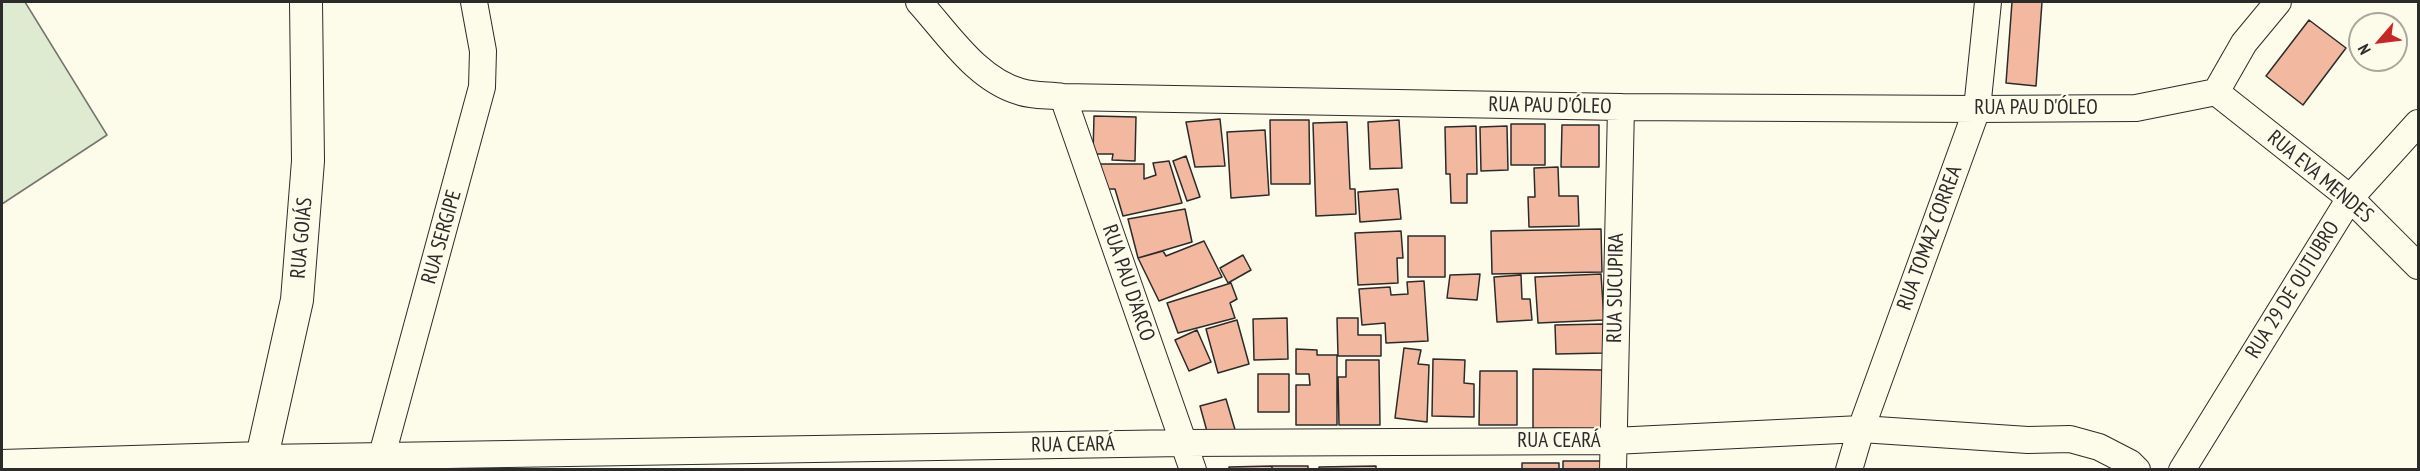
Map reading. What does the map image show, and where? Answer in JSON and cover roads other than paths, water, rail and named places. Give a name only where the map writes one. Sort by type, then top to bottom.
[{"type":"street","name":"RUA GOIÁS","points":[[260,464],[297,300],[308,161],[306,2]]},
{"type":"street","name":"RUA SERGIPE","points":[[379,463],[482,87],[483,51],[474,2]]},
{"type":"street","name":"RUA PAU D'ÓLEO","points":[[919,2],[980,70],[1002,84],[1022,92],[1063,97],[1621,107],[1977,109],[2136,108],[2217,92]]},
{"type":"street","name":"RUA TOMAZ CORREA","points":[[1849,470],[1861,429],[1977,109],[1988,2]]},
{"type":"street","points":[[2217,92],[2244,43],[2278,2]]},
{"type":"street","name":"RUA EVA MENDES","points":[[2217,92],[2350,198],[2418,266]]},
{"type":"street","name":"RUA PAU D'ARCO","points":[[1063,97],[1193,470]]},
{"type":"street","name":"RUA SUCUPIRA","points":[[1613,470],[1621,107]]},
{"type":"street","name":"RUA 29 DE OUTUBRO","points":[[2182,470],[2350,198],[2418,123]]},
{"type":"street","name":"RUA CEARÁ","points":[[8,463],[379,463],[1183,443],[1613,441],[1861,429],[2028,440],[2070,440],[2099,447],[2130,462],[2138,470]]}]
